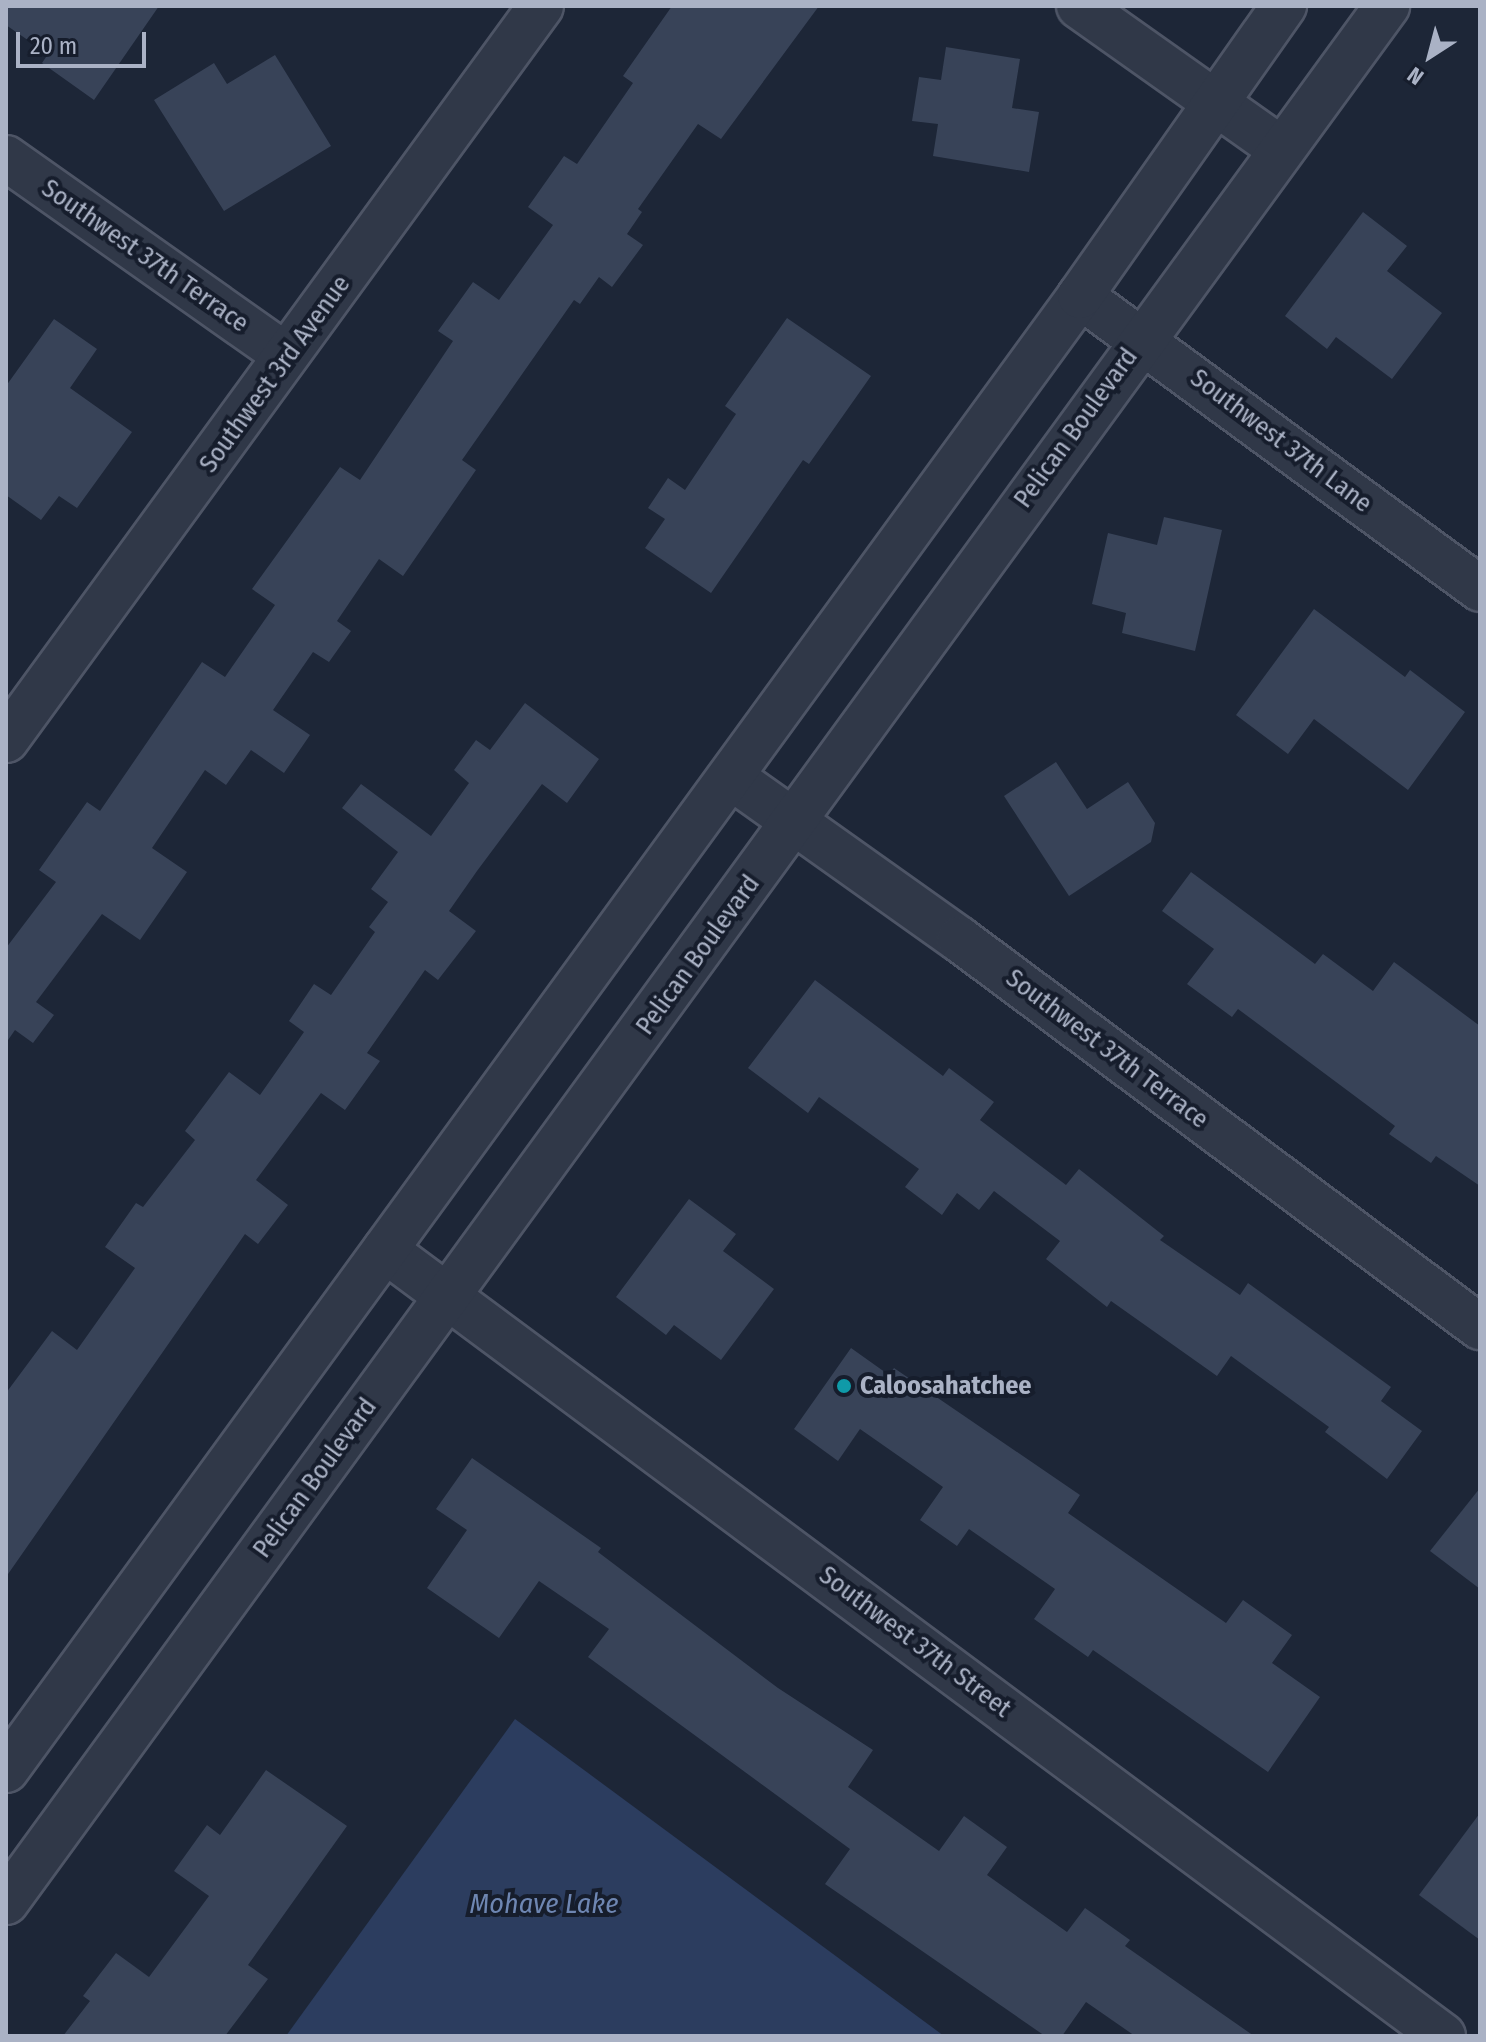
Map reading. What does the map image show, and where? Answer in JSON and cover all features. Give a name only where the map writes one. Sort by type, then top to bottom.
[{"type":"street","name":"Southwest 3rd Avenue","points":[[6,740],[541,6]]},
{"type":"street","points":[[1079,6],[1281,149]]},
{"type":"street","points":[[6,1770],[1080,296],[1213,102],[1284,6]]},
{"type":"street","name":"Pelican Boulevard","points":[[6,1902],[796,821],[1142,338],[1387,6]]},
{"type":"street","name":"Southwest 37th Terrace","points":[[6,158],[285,355]]},
{"type":"street","name":"Southwest 37th Lane","points":[[1080,296],[1142,338],[1480,589]]},
{"type":"street","name":"Southwest 37th Terrace","points":[[731,777],[796,821],[1480,1327]]},
{"type":"street","name":"Southwest 37th Street","points":[[385,1250],[1443,2036]]},
{"type":"water","name":"Mohave Lake","points":[[515,1719],[944,2036],[286,2036]]},
{"type":"building","points":[[6,6],[159,6],[94,100],[42,63],[48,54],[6,25]]},
{"type":"building","points":[[672,6],[819,6],[721,139],[698,124],[638,209],[642,212],[627,234],[643,245],[612,287],[599,277],[580,304],[574,300],[462,460],[476,470],[403,576],[379,559],[337,621],[351,631],[329,662],[313,652],[273,710],[310,735],[284,773],[251,750],[226,785],[205,770],[152,848],[187,872],[140,940],[102,914],[36,1002],[54,1015],[33,1043],[15,1030],[6,1043],[6,948],[56,882],[39,870],[87,802],[100,811],[202,662],[225,677],[275,605],[252,589],[340,467],[360,480],[453,341],[438,331],[473,282],[499,300],[553,225],[528,207],[564,156],[577,164],[633,83],[623,76]]},
{"type":"building","points":[[946,47],[1020,59],[1012,108],[1039,112],[1029,172],[933,156],[938,124],[912,121],[919,77],[941,80]]},
{"type":"building","points":[[275,55],[331,146],[224,211],[154,100],[214,63],[227,84]]},
{"type":"building","points":[[1363,212],[1407,246],[1387,271],[1442,313],[1392,379],[1336,337],[1327,349],[1285,316]]},
{"type":"building","points":[[787,318],[871,376],[809,464],[803,460],[711,593],[645,548],[665,519],[648,508],[668,478],[685,490],[736,414],[725,406]]},
{"type":"building","points":[[54,319],[97,349],[70,388],[132,432],[77,508],[59,496],[41,520],[6,495],[6,386]]},
{"type":"building","points":[[1164,517],[1222,530],[1195,651],[1122,633],[1126,613],[1092,604],[1108,533],[1157,545]]},
{"type":"building","points":[[1314,609],[1405,677],[1410,670],[1465,712],[1408,790],[1314,719],[1288,754],[1236,715]]},
{"type":"building","points":[[525,703],[599,759],[567,803],[542,784],[477,871],[449,911],[476,931],[438,980],[425,970],[367,1053],[380,1061],[345,1110],[321,1093],[256,1180],[288,1205],[258,1244],[245,1234],[6,1577],[6,1393],[52,1331],[77,1350],[135,1268],[105,1247],[136,1203],[143,1207],[195,1140],[185,1131],[229,1072],[260,1095],[304,1032],[289,1021],[314,984],[331,995],[375,932],[369,927],[388,902],[371,889],[398,852],[342,808],[361,784],[431,836],[469,783],[454,770],[476,740],[490,750]]},
{"type":"building","points":[[1056,762],[1087,809],[1128,782],[1155,823],[1151,842],[1069,896],[1004,796]]},
{"type":"building","points":[[1191,872],[1315,964],[1323,954],[1373,991],[1394,962],[1480,1026],[1480,1186],[1436,1156],[1431,1163],[1389,1134],[1395,1126],[1238,1009],[1232,1017],[1187,984],[1214,949],[1162,911]]},
{"type":"building","points":[[815,980],[943,1076],[949,1068],[994,1102],[980,1120],[1066,1185],[1079,1169],[1164,1236],[1160,1240],[1240,1295],[1248,1283],[1391,1387],[1381,1401],[1422,1431],[1387,1479],[1325,1432],[1329,1427],[1231,1356],[1217,1376],[1111,1301],[1107,1307],[1046,1259],[1060,1241],[994,1191],[979,1210],[957,1193],[942,1215],[905,1187],[919,1169],[819,1097],[808,1113],[748,1068]]},
{"type":"building","points":[[689,1199],[736,1234],[723,1251],[774,1289],[721,1360],[674,1325],[666,1335],[616,1297]]},
{"type":"building","points":[[851,1348],[889,1375],[894,1368],[1080,1495],[1068,1513],[1226,1623],[1243,1600],[1292,1635],[1272,1663],[1320,1697],[1268,1772],[1093,1650],[1088,1657],[1034,1619],[1055,1589],[969,1529],[957,1546],[920,1520],[943,1487],[860,1429],[838,1461],[794,1429]]},
{"type":"building","points":[[472,1458],[601,1548],[598,1552],[778,1688],[873,1750],[848,1787],[939,1851],[964,1816],[1007,1847],[987,1875],[1067,1932],[1085,1908],[1130,1940],[1125,1946],[1254,2036],[1135,2036],[1086,2002],[1062,2036],[1045,2036],[825,1884],[850,1849],[588,1657],[609,1629],[539,1581],[499,1638],[427,1588],[467,1530],[436,1509]]},
{"type":"building","points":[[1480,1488],[1480,1589],[1430,1551]]},
{"type":"building","points":[[266,1770],[347,1826],[248,1965],[268,1979],[225,2036],[63,2036],[90,2001],[83,1996],[116,1953],[149,1977],[209,1896],[174,1871],[207,1825],[220,1835]]},
{"type":"building","points":[[1480,1813],[1480,1940],[1419,1895]]},
{"type":"place","name":"Caloosahatchee","points":[[844,1386]]}]
